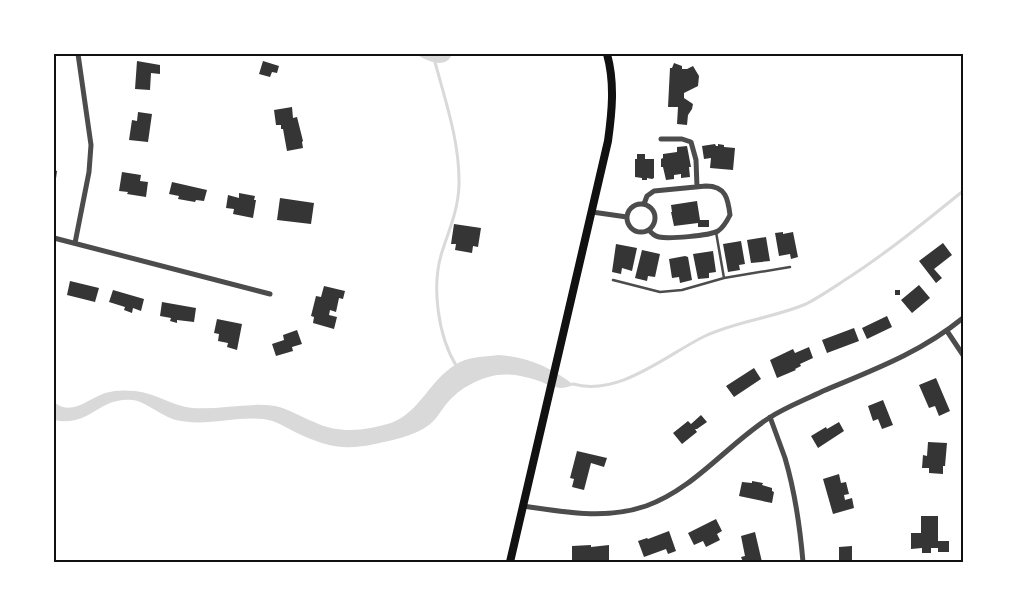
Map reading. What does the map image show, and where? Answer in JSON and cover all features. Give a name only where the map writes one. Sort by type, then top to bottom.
[{"type":"main road","points":[[510,562],[608,141],[612,115],[612,89],[607,54]]},
{"type":"street","points":[[75,243],[89,172],[91,145],[78,54]]},
{"type":"street","points":[[661,139],[682,139],[691,142],[696,160],[698,186]]},
{"type":"street","points":[[644,204],[647,196],[654,191],[698,186],[714,186],[721,190],[728,201],[730,216],[722,228],[716,232],[670,238],[653,235],[649,230]]},
{"type":"street","points":[[644,204],[651,207],[656,216],[655,223],[649,230],[643,232],[632,229],[628,224],[627,217],[632,207],[644,204]]},
{"type":"street","points":[[592,212],[627,217]]},
{"type":"street","points":[[54,238],[270,294]]},
{"type":"street","points":[[523,506],[593,515],[620,512],[646,506],[685,486],[770,417],[792,405],[912,353],[947,331],[963,318]]},
{"type":"street","points":[[947,331],[963,355]]},
{"type":"street","points":[[770,417],[785,458],[794,492],[803,562]]},
{"type":"lane","points":[[716,232],[724,278]]},
{"type":"lane","points":[[614,280],[660,292],[682,290],[724,278],[790,267]]},
{"type":"shaded area","points":[[416,54],[452,54],[445,62],[436,63]]},
{"type":"shaded area","points":[[498,355],[520,358],[539,364],[574,385],[560,388],[520,376],[490,376],[470,384],[458,392],[434,420],[423,429],[396,439],[353,447],[325,444],[267,420],[252,418],[187,422],[176,420],[132,400],[120,400],[111,403],[77,420],[54,420],[54,402],[67,408],[80,405],[105,393],[128,390],[143,392],[185,407],[275,406],[323,426],[342,430],[372,428],[391,423],[409,412],[446,371],[460,362],[476,357]]},
{"type":"building","points":[[137,61],[160,65],[160,74],[151,73],[150,90],[135,89]]},
{"type":"building","points":[[263,61],[279,66],[277,73],[272,72],[270,77],[259,74]]},
{"type":"building","points":[[674,63],[682,66],[682,69],[693,66],[699,76],[698,86],[684,93],[684,98],[693,104],[688,115],[687,125],[677,124],[678,107],[668,107],[670,68],[672,68]]},
{"type":"building","points":[[292,107],[293,118],[297,117],[303,148],[287,151],[283,129],[281,129],[281,125],[276,125],[274,110]]},
{"type":"building","points":[[138,112],[152,114],[148,142],[129,140],[132,120],[137,121]]},
{"type":"building","points":[[715,144],[716,146],[718,144],[724,145],[724,147],[735,148],[733,170],[710,168],[711,158],[704,159],[702,146]]},
{"type":"building","points":[[687,146],[691,167],[689,167],[690,177],[681,178],[681,174],[674,175],[674,179],[666,180],[663,167],[661,167],[663,154],[677,152],[677,147]]},
{"type":"building","points":[[637,154],[645,154],[645,159],[654,159],[654,178],[642,180],[642,178],[635,177],[635,159],[637,159]]},
{"type":"building","points":[[54,170],[57,171],[55,186],[54,185]]},
{"type":"building","points":[[122,172],[141,175],[140,181],[148,182],[146,197],[119,191]]},
{"type":"building","points":[[172,182],[207,190],[204,201],[196,200],[195,202],[178,199],[179,196],[169,194]]},
{"type":"building","points":[[239,193],[255,196],[253,218],[233,214],[234,209],[226,208],[228,195],[239,198]]},
{"type":"building","points":[[280,198],[314,203],[311,224],[277,220]]},
{"type":"building","points":[[697,201],[700,220],[709,220],[709,227],[698,227],[698,223],[674,226],[671,205]]},
{"type":"building","points":[[454,224],[481,228],[478,247],[473,246],[472,253],[455,250],[456,244],[451,244]]},
{"type":"building","points":[[783,232],[783,234],[793,232],[798,257],[791,259],[790,254],[779,256],[775,233]]},
{"type":"building","points":[[766,237],[770,261],[751,263],[747,240]]},
{"type":"building","points":[[741,241],[745,264],[739,265],[740,270],[728,272],[723,244]]},
{"type":"building","points":[[943,243],[952,255],[934,269],[942,278],[936,283],[919,261]]},
{"type":"building","points":[[616,244],[637,248],[632,271],[622,268],[621,274],[612,272]]},
{"type":"building","points":[[642,250],[660,254],[655,277],[648,276],[647,281],[635,278]]},
{"type":"building","points":[[713,251],[716,272],[709,273],[709,278],[698,279],[693,254]]},
{"type":"building","points":[[688,257],[692,280],[680,283],[679,277],[672,278],[669,259]]},
{"type":"building","points":[[70,281],[99,288],[95,302],[67,295]]},
{"type":"building","points":[[919,285],[930,298],[912,313],[901,300]]},
{"type":"building","points":[[324,286],[345,291],[343,299],[339,298],[336,312],[330,310],[329,315],[337,317],[334,329],[313,323],[314,317],[311,316],[316,296],[321,297]]},
{"type":"building","points":[[113,290],[144,299],[141,311],[133,308],[132,313],[124,310],[125,307],[109,302]]},
{"type":"building","points":[[895,290],[900,290],[900,295],[895,295]]},
{"type":"building","points":[[162,302],[196,308],[194,322],[177,320],[177,323],[170,321],[171,318],[160,316]]},
{"type":"building","points":[[887,316],[892,327],[867,339],[862,328]]},
{"type":"building","points":[[217,319],[242,324],[237,350],[227,347],[228,343],[218,341],[219,334],[214,333]]},
{"type":"building","points":[[854,328],[859,341],[827,353],[822,340]]},
{"type":"building","points":[[297,330],[302,344],[292,347],[293,351],[276,356],[272,344],[284,340],[283,335]]},
{"type":"building","points":[[809,347],[813,358],[800,364],[801,366],[796,370],[777,378],[770,360],[793,349],[795,353]]},
{"type":"building","points":[[754,368],[761,379],[734,397],[726,386]]},
{"type":"building","points":[[936,378],[950,411],[939,416],[935,406],[929,408],[919,385]]},
{"type":"building","points":[[883,400],[893,425],[882,429],[878,419],[873,421],[868,406]]},
{"type":"building","points":[[701,415],[707,422],[695,429],[697,432],[682,444],[673,433],[688,421],[691,424]]},
{"type":"building","points":[[839,422],[844,431],[818,448],[811,436]]},
{"type":"building","points":[[928,442],[947,443],[943,474],[929,473],[929,468],[922,468],[923,455],[927,456]]},
{"type":"building","points":[[577,451],[607,458],[604,467],[591,463],[584,490],[572,487],[574,479],[570,478]]},
{"type":"building","points":[[839,474],[841,483],[846,482],[849,494],[844,495],[845,500],[852,498],[854,508],[833,514],[823,479]]},
{"type":"building","points":[[752,481],[763,483],[762,485],[772,488],[774,492],[772,503],[739,496],[742,482],[752,483]]},
{"type":"building","points":[[921,516],[938,516],[938,541],[949,541],[949,552],[938,552],[938,548],[931,548],[931,553],[922,553],[922,548],[911,549],[911,533],[921,533]]},
{"type":"building","points":[[716,519],[722,531],[717,534],[720,540],[706,547],[703,541],[694,545],[688,533]]},
{"type":"building","points":[[669,531],[676,551],[668,554],[666,549],[644,557],[638,541]]},
{"type":"building","points":[[755,532],[762,562],[743,562],[741,557],[745,556],[741,536]]},
{"type":"building","points":[[591,545],[591,547],[609,545],[609,560],[594,562],[585,562],[585,560],[572,561],[572,546]]},
{"type":"building","points":[[852,546],[852,562],[839,562],[839,547]]},
{"type":"waterway","points":[[435,62],[452,123],[459,170],[457,203],[442,252],[437,280],[438,311],[441,326],[450,355],[457,367]]},
{"type":"waterway","points":[[573,384],[590,386],[608,385],[625,380],[705,336],[806,304],[878,258],[963,191]]}]
